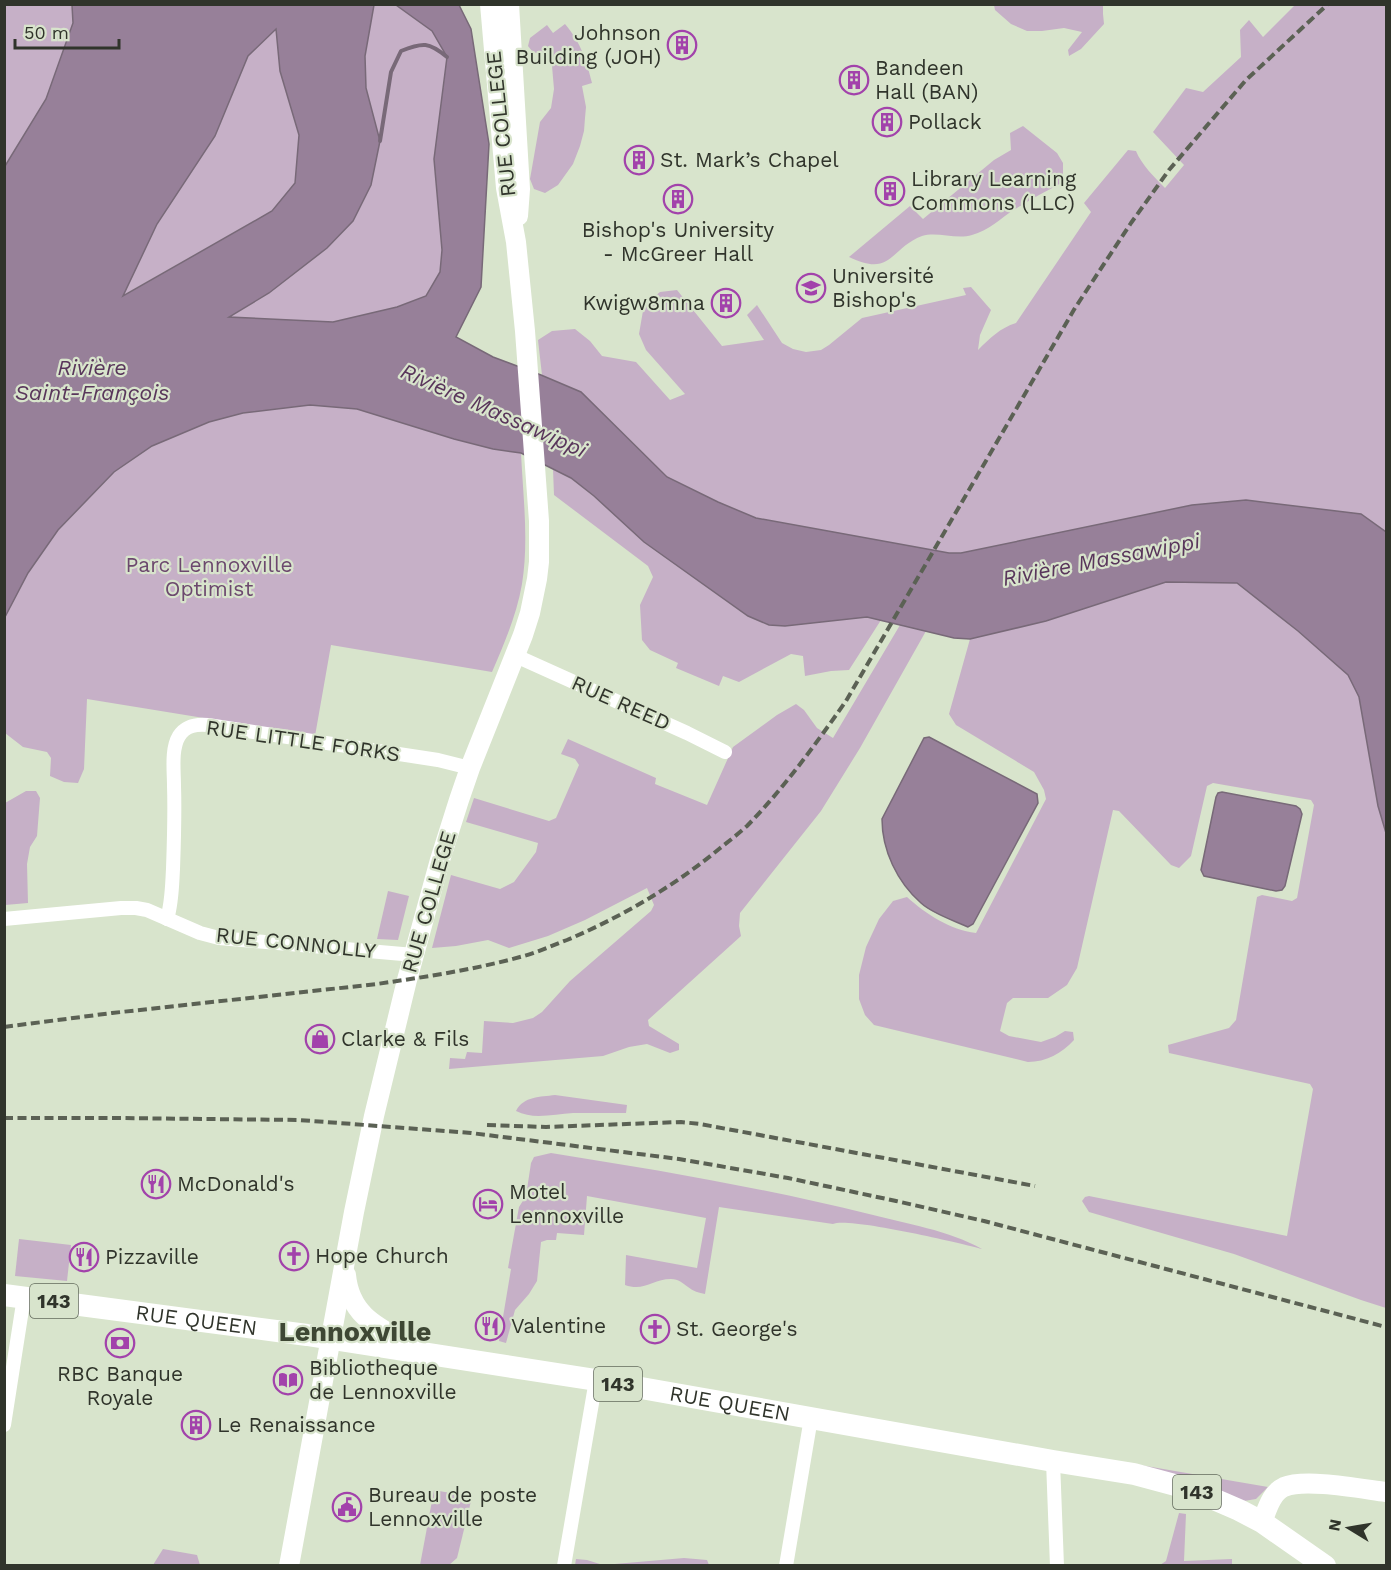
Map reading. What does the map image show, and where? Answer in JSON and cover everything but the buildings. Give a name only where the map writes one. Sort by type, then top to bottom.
[{"type":"main road","name":"RUE COLLEGE","points":[[289,1566],[332,1339],[344,1262],[374,1116],[414,955],[440,860],[470,768],[516,656],[530,613],[539,562],[536,474],[516,242],[506,188],[490,4]]},
{"type":"main road","name":"RUE COLLEGE","points":[[509,4],[520,189],[516,242]]},
{"type":"main road","points":[[344,1262],[349,1293],[362,1314],[372,1323],[424,1353]]},
{"type":"main road","name":"RUE QUEEN","points":[[14,1296],[332,1339],[596,1380],[1134,1474],[1221,1502],[1262,1522],[1325,1566]]},
{"type":"main road","points":[[1262,1522],[1273,1497],[1284,1488],[1301,1483],[1386,1492]]},
{"type":"street","name":"RUE REED","points":[[516,656],[725,752]]},
{"type":"street","name":"RUE LITTLE FORKS","points":[[167,919],[172,893],[175,752],[179,735],[186,728],[208,725],[438,760],[470,768]]},
{"type":"street","name":"RUE CONNOLLY","points":[[4,919],[136,908],[147,910],[200,933],[219,938],[414,955]]},
{"type":"street","points":[[4,1425],[14,1296]]},
{"type":"street","points":[[564,1566],[596,1380]]},
{"type":"street","points":[[786,1566],[811,1418]]},
{"type":"street","points":[[1053,1461],[1058,1566]]},
{"type":"green space","points":[[5,5],[72,5],[73,23],[46,99],[5,166]]},
{"type":"green space","points":[[374,5],[396,5],[432,31],[447,57],[434,159],[442,250],[440,272],[426,296],[397,307],[333,322],[227,317],[269,293],[327,248],[353,221],[371,185],[380,141],[366,88],[365,56]]},
{"type":"green space","points":[[994,5],[1103,5],[1104,24],[1081,49],[1069,56],[1068,50],[1082,32],[1064,28],[1027,31],[1011,24],[995,10]]},
{"type":"green space","points":[[1295,5],[1386,5],[1386,532],[1361,514],[1246,500],[1192,505],[961,553],[949,553],[756,518],[667,477],[581,392],[542,375],[538,340],[552,331],[575,329],[590,341],[602,356],[636,362],[670,400],[685,394],[646,350],[639,334],[644,305],[660,292],[677,290],[722,346],[764,340],[747,315],[757,305],[782,343],[806,352],[821,350],[862,318],[966,295],[963,288],[971,287],[991,310],[980,335],[978,350],[1000,331],[1016,323],[1091,212],[1084,203],[1128,150],[1136,151],[1145,166],[1165,188],[1184,165],[1153,132],[1186,88],[1203,92],[1241,57],[1240,30],[1249,20],[1263,37]]},
{"type":"green space","points":[[565,24],[582,52],[592,83],[582,86],[586,107],[584,131],[573,164],[558,185],[545,193],[534,189],[530,179],[540,122],[551,108],[554,89],[552,66],[545,57],[532,51],[528,46],[530,38],[547,25],[553,33]]},
{"type":"green space","points":[[276,28],[280,71],[299,135],[295,183],[272,211],[122,296],[157,224],[215,136],[248,56]]},
{"type":"green space","points":[[1023,126],[1057,153],[1063,163],[1063,182],[1021,205],[978,233],[966,236],[934,234],[922,236],[911,241],[883,263],[863,263],[849,257],[910,206],[923,219],[994,160],[1011,150],[1010,133]]},
{"type":"green space","name":"Parc Lennoxville Optimist","points":[[310,405],[357,409],[493,449],[521,453],[525,535],[522,584],[513,618],[492,672],[331,645],[315,736],[87,699],[84,769],[78,783],[64,782],[50,776],[51,758],[47,752],[23,747],[5,733],[4,617],[28,573],[58,530],[114,472],[152,446],[209,422],[243,413]]},
{"type":"green space","points":[[553,469],[571,478],[644,542],[748,616],[769,625],[867,617],[881,620],[849,670],[805,676],[803,656],[791,654],[739,682],[723,676],[719,686],[676,668],[678,663],[650,650],[642,640],[640,605],[653,577],[648,566],[554,495]]},
{"type":"green space","points":[[1166,581],[1237,583],[1298,631],[1348,675],[1359,697],[1378,806],[1386,833],[1386,1308],[1234,1254],[1089,1212],[1082,1201],[1089,1196],[1287,1236],[1313,1089],[1310,1084],[1169,1053],[1168,1045],[1229,1028],[1236,1020],[1257,897],[1262,895],[1292,901],[1297,898],[1314,805],[1311,800],[1213,783],[1207,786],[1191,856],[1179,868],[1171,865],[1119,811],[1113,810],[1077,968],[1067,985],[1048,998],[1013,998],[1007,1003],[1000,1031],[1009,1036],[1041,1042],[1065,1031],[1073,1032],[1074,1040],[1053,1056],[1028,1062],[874,1025],[865,1015],[859,999],[859,975],[866,947],[879,919],[893,901],[907,897],[939,920],[976,933],[1046,799],[1044,790],[1034,772],[956,725],[949,714],[970,639],[1046,621]]},
{"type":"green space","points":[[900,625],[926,631],[860,748],[821,811],[740,913],[741,936],[648,1020],[649,1026],[679,1044],[679,1050],[670,1053],[647,1044],[629,1047],[603,1056],[449,1069],[450,1058],[465,1059],[467,1052],[482,1053],[484,1021],[513,1023],[533,1018],[542,1012],[570,981],[651,911],[654,905],[647,888],[585,920],[548,936],[509,948],[488,940],[432,948],[451,875],[500,889],[514,882],[536,852],[538,843],[466,822],[474,798],[549,821],[556,818],[579,765],[575,759],[561,754],[568,739],[656,778],[655,784],[707,805],[733,747],[796,704],[804,710],[817,728],[833,738]]},
{"type":"green space","points":[[26,791],[36,791],[40,798],[37,836],[30,847],[27,864],[28,903],[5,905],[5,803]]},
{"type":"green space","points":[[388,891],[409,896],[398,940],[377,939]]},
{"type":"green space","points":[[555,1095],[627,1105],[626,1113],[536,1116],[516,1111],[523,1102]]},
{"type":"green space","points":[[551,1153],[790,1196],[941,1232],[982,1249],[881,1227],[833,1224],[719,1207],[705,1294],[694,1291],[674,1279],[632,1287],[625,1285],[626,1255],[697,1268],[706,1218],[587,1196],[584,1235],[557,1233],[556,1240],[541,1242],[537,1281],[515,1310],[506,1343],[499,1341],[511,1269],[508,1268],[519,1207],[526,1196],[534,1157]]},
{"type":"green space","points":[[19,1239],[71,1245],[67,1281],[15,1276]]},
{"type":"green space","points":[[1140,1465],[1268,1487],[1256,1499],[1244,1501]]},
{"type":"green space","points":[[434,1490],[472,1497],[457,1558],[449,1565],[420,1565]]},
{"type":"green space","points":[[1179,1513],[1186,1514],[1184,1561],[1232,1559],[1232,1565],[1160,1565],[1166,1561]]},
{"type":"green space","points":[[163,1549],[197,1555],[200,1565],[153,1565]]},
{"type":"green space","points":[[684,1558],[707,1560],[709,1565],[603,1565]]},
{"type":"green space","points":[[576,1559],[603,1565],[575,1565]]},
{"type":"water","name":"Rivière Saint-François","points":[[72,5],[374,5],[365,56],[366,88],[380,141],[371,185],[353,221],[327,248],[269,293],[229,317],[333,322],[397,307],[426,296],[440,272],[442,250],[434,159],[447,57],[432,31],[396,5],[459,5],[471,29],[489,144],[481,287],[456,337],[493,357],[581,392],[667,477],[756,518],[949,553],[961,553],[1192,505],[1246,500],[1361,514],[1386,532],[1386,833],[1378,806],[1359,697],[1348,675],[1298,631],[1237,583],[1166,582],[1046,621],[970,639],[954,638],[867,617],[785,626],[769,625],[748,616],[644,542],[571,478],[521,453],[493,449],[454,439],[357,409],[310,405],[243,413],[209,422],[152,446],[114,472],[58,530],[28,573],[5,617],[5,166],[46,99],[73,23]],"holes":[[[276,29],[280,71],[299,135],[295,183],[272,211],[123,296],[157,224],[215,136],[248,56]]]},
{"type":"water","points":[[929,737],[1037,794],[1038,803],[973,924],[968,927],[931,910],[912,895],[892,865],[885,842],[882,819],[924,738]]},
{"type":"water","points":[[1222,792],[1296,806],[1300,809],[1302,814],[1285,886],[1282,890],[1276,891],[1204,876],[1201,870],[1216,797]]},
{"type":"waterway","points":[[380,141],[391,72],[401,51],[425,45],[435,48],[447,57]]},
{"type":"railway","points":[[4,1027],[377,984],[502,962],[544,949],[607,921],[646,900],[701,863],[744,829],[761,812],[799,766],[846,701],[1075,308],[1169,170],[1246,80],[1328,4]]},
{"type":"railway","points":[[4,1118],[299,1120],[471,1133],[679,1159],[788,1178],[984,1221],[1386,1327]]},
{"type":"railway","points":[[487,1125],[546,1127],[681,1122],[700,1124],[1035,1186]]},
{"type":"place","name":"Johnson Building (JOH)","points":[[682,45]]},
{"type":"place","name":"Bandeen Hall (BAN)","points":[[854,80]]},
{"type":"place","name":"Pollack","points":[[887,122]]},
{"type":"place","name":"St. Mark’s Chapel","points":[[639,160]]},
{"type":"place","name":"Library Learning Commons (LLC)","points":[[890,191]]},
{"type":"place","name":"Bishop's University - McGreer Hall","points":[[678,199]]},
{"type":"place","name":"Université Bishop's","points":[[811,288]]},
{"type":"place","name":"Kwigw8mna","points":[[726,303]]},
{"type":"place","name":"Clarke & Fils","points":[[320,1039]]},
{"type":"place","name":"McDonald's","points":[[156,1184]]},
{"type":"place","name":"Motel Lennoxville","points":[[488,1204]]},
{"type":"place","name":"Hope Church","points":[[294,1256]]},
{"type":"place","name":"Pizzaville","points":[[84,1257]]},
{"type":"place","name":"Valentine","points":[[490,1326]]},
{"type":"place","name":"St. George's","points":[[655,1329]]},
{"type":"place","name":"RBC Banque Royale","points":[[120,1343]]},
{"type":"place","name":"Bibliotheque de Lennoxville","points":[[288,1380]]},
{"type":"place","name":"Le Renaissance","points":[[196,1425]]},
{"type":"place","name":"Bureau de poste Lennoxville","points":[[347,1507]]},
{"type":"district","name":"Lennoxville","points":[[355,1332]]},
{"type":"water label","name":"Rivière Massawippi","points":[[494,410]]},
{"type":"water label","name":"Rivière Massawippi","points":[[1101,559]]}]
